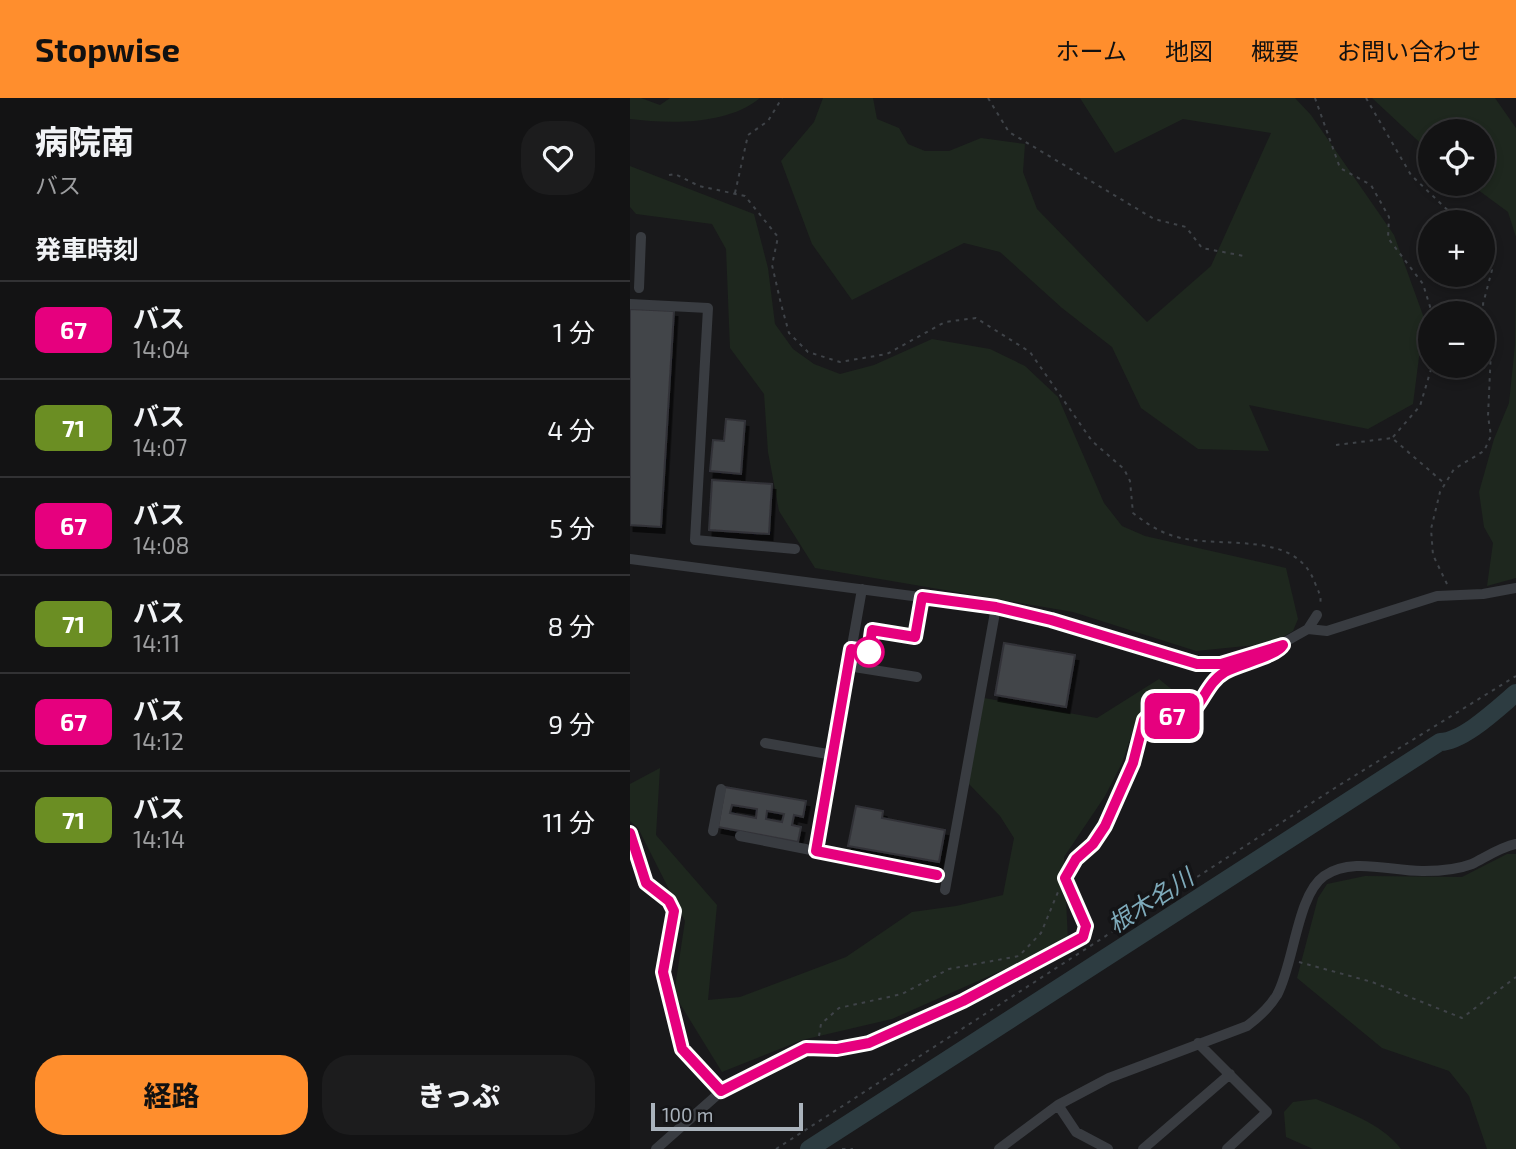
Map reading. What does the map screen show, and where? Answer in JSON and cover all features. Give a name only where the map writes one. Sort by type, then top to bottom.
[{"type":"street","points":[[639,288],[641,237]]},
{"type":"street","points":[[630,304],[708,308],[695,540],[795,549]]},
{"type":"street","points":[[630,559],[996,607],[1197,664],[1221,664],[1283,645],[1308,629],[1317,615]]},
{"type":"street","points":[[1308,629],[1327,631],[1437,596],[1483,594],[1516,588]]},
{"type":"street","points":[[816,851],[862,589]]},
{"type":"street","points":[[851,649],[869,652],[872,630],[915,637],[922,597]]},
{"type":"street","points":[[945,890],[996,607]]},
{"type":"street","points":[[657,1149],[721,1091],[797,1051],[818,1047],[837,1049],[869,1043],[963,1001],[1083,937],[1086,926],[1065,878],[1076,859],[1093,844],[1105,826],[1133,763],[1142,726],[1148,716],[1186,717],[1195,709],[1215,678],[1258,657],[1277,653],[1283,645]]},
{"type":"street","points":[[848,666],[917,677]]},
{"type":"street","points":[[765,743],[833,755]]},
{"type":"street","points":[[713,831],[722,789]]},
{"type":"street","points":[[630,833],[646,883],[669,901],[674,911],[663,972],[682,1049],[721,1091]]},
{"type":"street","points":[[740,836],[937,875]]},
{"type":"street","points":[[999,1149],[1058,1105],[1109,1078],[1247,1026],[1265,1012],[1277,994],[1291,960],[1310,893],[1321,878],[1337,869],[1384,866],[1424,872],[1457,867],[1468,865],[1516,844]]},
{"type":"street","points":[[1198,1043],[1267,1112],[1227,1149]]},
{"type":"street","points":[[1151,1147],[1230,1074]]},
{"type":"street","points":[[1058,1105],[1076,1132],[1108,1149]]},
{"type":"path","points":[[735,194],[748,135],[768,121],[782,98]]},
{"type":"path","points":[[988,98],[1009,132],[1154,219],[1186,227],[1202,248],[1244,256]]},
{"type":"path","points":[[1315,98],[1340,168],[1371,186],[1390,217],[1388,238],[1423,285],[1428,301]]},
{"type":"path","points":[[1367,98],[1411,175],[1447,210]]},
{"type":"path","points":[[669,175],[745,196],[778,237],[772,265],[786,323],[789,333],[808,352],[840,362],[887,354],[945,322],[976,318],[1030,352],[1092,441],[1124,468],[1130,481],[1133,513],[1149,526],[1178,538],[1222,545],[1275,546],[1294,553],[1311,572],[1321,599],[1317,615]]},
{"type":"path","points":[[1453,594],[1433,555],[1431,529],[1445,484],[1454,469],[1483,451],[1491,436],[1488,416],[1491,350],[1483,304],[1488,287]]},
{"type":"path","points":[[1336,445],[1392,438],[1420,406],[1428,378]]},
{"type":"path","points":[[1392,438],[1445,484]]},
{"type":"path","points":[[776,1149],[1349,779],[1516,676]]},
{"type":"path","points":[[818,1047],[821,1024],[839,1008],[902,994],[949,969],[1019,956],[1041,933],[1065,878]]},
{"type":"path","points":[[1291,960],[1372,982],[1462,1018],[1516,976]]},
{"type":"path","points":[[842,1149],[853,1149]]},
{"type":"shaded area","points":[[630,98],[641,98],[660,105],[670,98],[760,98],[747,107],[715,118],[663,122],[630,119]]},
{"type":"shaded area","points":[[823,98],[873,98],[877,119],[899,128],[908,144],[925,151],[949,151],[981,138],[1025,144],[1023,172],[1037,209],[1147,322],[1211,266],[1271,133],[1183,119],[1115,153],[1080,98],[1295,98],[1311,115],[1394,235],[1418,301],[1418,365],[1413,404],[1368,429],[1249,405],[1269,451],[1198,449],[1141,408],[1112,347],[1062,308],[1000,252],[964,243],[852,300],[812,244],[781,161],[814,122]]},
{"type":"shaded area","points":[[1372,98],[1495,98],[1516,128],[1516,237],[1508,212],[1486,196],[1495,196],[1495,119],[1418,119],[1418,141]]},
{"type":"shaded area","points":[[630,166],[754,214],[768,268],[775,324],[793,349],[814,364],[840,374],[874,365],[932,339],[990,349],[1025,366],[1058,397],[1104,503],[1122,526],[1145,536],[1286,568],[1298,619],[1293,631],[1276,641],[1196,651],[1073,612],[815,568],[779,511],[768,452],[764,394],[730,348],[726,249],[712,224],[636,214],[630,207]]},
{"type":"shaded area","points":[[1516,275],[1516,578],[1487,586],[1493,543],[1484,527],[1479,492],[1494,439],[1509,403],[1515,345]]},
{"type":"shaded area","points":[[1159,679],[1175,692],[1175,709],[1139,713],[1122,763],[1105,796],[1064,857],[1068,941],[892,1019],[802,1040],[722,1072],[674,994],[685,921],[638,828],[630,821],[630,784],[660,768],[656,835],[717,905],[708,1000],[740,997],[846,957],[912,912],[956,906],[1003,895],[1014,838],[1000,816],[968,783],[984,698],[1097,718]]},
{"type":"shaded area","points":[[1507,854],[1516,854],[1516,1149],[1487,1149],[1469,1096],[1449,1071],[1382,1048],[1297,978],[1318,898],[1327,884],[1365,876],[1462,877]]},
{"type":"shaded area","points":[[1316,1099],[1373,1125],[1401,1149],[1313,1149],[1286,1137],[1284,1112],[1293,1102]]},
{"type":"building","points":[[630,309],[674,311],[661,527],[630,525]]},
{"type":"building","points":[[726,419],[745,421],[741,474],[710,471],[713,440],[724,441]]},
{"type":"building","points":[[712,480],[772,484],[769,534],[709,530]]},
{"type":"building","points":[[1004,643],[1075,655],[1066,707],[995,695]]},
{"type":"building","points":[[725,787],[806,801],[803,817],[794,815],[792,825],[801,827],[798,842],[718,827]],"holes":[[[732,805],[757,809],[756,818],[730,813]],[[767,811],[784,814],[782,822],[766,819]]]},
{"type":"building","points":[[856,806],[883,811],[882,818],[945,830],[939,862],[848,846]]},
{"type":"waterway","name":"根木名川","points":[[809,1149],[1440,742],[1470,730],[1516,693]]},
{"type":"bus line","name":"67","points":[[630,833],[638,849],[638,861],[646,883],[669,901],[674,911],[663,972],[682,1049],[721,1091],[806,1048],[837,1049],[869,1043],[942,1008],[963,1001],[1083,937],[1086,926],[1065,878],[1066,873],[1098,838],[1105,826],[1118,791],[1133,763],[1144,720],[1148,716],[1158,715],[1186,717],[1195,709],[1215,678],[1258,657],[1277,653],[1283,645],[1221,664],[1197,664],[1051,620],[996,607],[922,597],[915,637],[872,630],[869,652],[851,649],[816,851],[937,875]]}]
